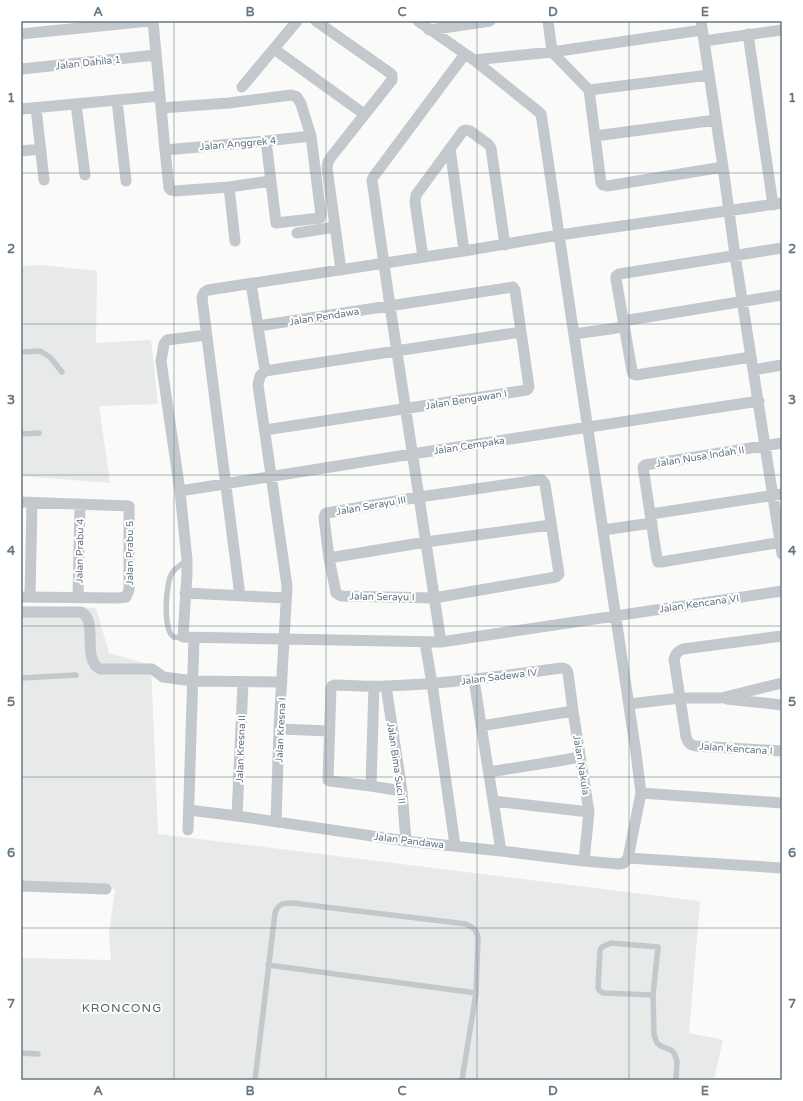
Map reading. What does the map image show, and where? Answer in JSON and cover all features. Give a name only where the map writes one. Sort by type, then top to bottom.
[{"type":"street","points":[[21,34],[149,21]]},
{"type":"street","points":[[153,21],[165,150],[169,186],[171,190],[175,191],[229,187],[271,181]]},
{"type":"street","points":[[242,87],[297,21]]},
{"type":"street","points":[[316,21],[392,75],[392,80],[328,162],[327,168],[341,270]]},
{"type":"street","points":[[418,21],[469,57],[541,114],[641,793],[628,858],[782,868]]},
{"type":"street","points":[[429,30],[490,21]]},
{"type":"street","points":[[548,21],[552,52],[589,90],[601,183],[605,186],[723,167]]},
{"type":"street","points":[[441,642],[390,306],[372,180],[374,176],[469,57],[552,52],[703,31],[748,34],[782,30]]},
{"type":"street","points":[[703,31],[753,370],[765,445],[777,495],[782,554]]},
{"type":"street","points":[[240,596],[206,335],[202,298],[203,293],[208,290],[505,245],[559,235],[777,204],[748,34]]},
{"type":"street","points":[[274,49],[364,114]]},
{"type":"street","name":"Jalan Dahila 1","points":[[21,69],[156,55]]},
{"type":"street","points":[[589,90],[709,75]]},
{"type":"street","points":[[161,108],[229,103],[291,95],[297,97],[311,136],[320,217],[276,223],[266,141]]},
{"type":"street","points":[[21,109],[160,96]]},
{"type":"street","points":[[117,100],[126,181]]},
{"type":"street","points":[[76,104],[85,175]]},
{"type":"street","points":[[36,108],[44,180]]},
{"type":"street","points":[[595,136],[716,120]]},
{"type":"street","points":[[424,257],[415,197],[416,194],[463,131],[468,130],[488,144],[491,148],[505,245]]},
{"type":"street","name":"Jalan Anggrek 4","points":[[165,150],[311,136]]},
{"type":"street","points":[[450,148],[464,251]]},
{"type":"street","points":[[21,151],[41,149]]},
{"type":"street","points":[[229,187],[235,241]]},
{"type":"street","points":[[297,233],[335,227]]},
{"type":"street","points":[[751,357],[635,374],[633,373],[623,324],[616,279],[617,275],[782,248]]},
{"type":"street","points":[[251,283],[265,372],[521,332]]},
{"type":"street","name":"Jalan Pendawa","points":[[258,326],[512,288],[515,290],[521,332]]},
{"type":"street","points":[[574,334],[742,301],[782,295]]},
{"type":"street","name":"Jalan Bengawan I","points":[[265,430],[527,390],[529,387],[521,332]]},
{"type":"street","points":[[188,830],[193,681],[185,593],[187,560],[180,491],[161,361],[164,344],[167,340],[206,335]]},
{"type":"street","points":[[753,370],[782,364]]},
{"type":"street","name":"Jalan Kresna I","points":[[265,372],[260,376],[258,384],[287,586],[279,729],[276,822]]},
{"type":"street","name":"Jalan Cempaka","points":[[180,491],[759,401]]},
{"type":"street","name":"Jalan Nusa Indah II","points":[[781,542],[660,562],[657,559],[643,467],[645,464],[782,443]]},
{"type":"street","name":"Jalan Serayu III","points":[[324,516],[329,512],[419,497],[541,480],[545,484],[550,525]]},
{"type":"street","points":[[603,530],[651,519],[777,495]]},
{"type":"street","points":[[78,597],[26,597],[27,502],[80,504]]},
{"type":"street","name":"Jalan Prabu 5","points":[[78,597],[123,598],[126,597],[129,590],[129,506],[80,504]]},
{"type":"street","name":"Jalan Prabu 4","points":[[78,597],[80,504]]},
{"type":"street","name":"Jalan Serayu I","points":[[324,516],[329,558],[336,591],[339,595],[434,598]]},
{"type":"street","points":[[329,558],[426,542],[550,525],[559,574],[556,577],[434,598]]},
{"type":"street","name":"Jalan Kencana VI","points":[[189,637],[285,638],[425,643],[441,642],[782,591]]},
{"type":"street","points":[[185,593],[286,598]]},
{"type":"street","points":[[21,612],[81,612],[84,614],[89,623],[93,662],[100,669],[155,670],[163,677],[193,681],[282,682]]},
{"type":"street","points":[[680,698],[674,659],[679,651],[683,649],[782,636]]},
{"type":"street","points":[[425,643],[455,845]]},
{"type":"street","name":"Jalan Sadewa IV","points":[[329,730],[331,686],[335,684],[386,686],[432,684],[474,680],[560,668],[566,669]]},
{"type":"street","name":"Jalan Nakula","points":[[566,669],[568,673],[589,812],[584,861]]},
{"type":"street","points":[[474,680],[502,851]]},
{"type":"street","name":"Jalan Kresna II","points":[[238,816],[243,682]]},
{"type":"street","points":[[721,698],[782,683]]},
{"type":"street","points":[[371,786],[374,686]]},
{"type":"street","name":"Jalan Bima Suci II","points":[[386,686],[402,791],[406,841]]},
{"type":"street","points":[[629,704],[680,698],[721,698],[782,706]]},
{"type":"street","name":"Jalan Kencana I","points":[[680,698],[688,743],[692,745],[782,751]]},
{"type":"street","points":[[481,726],[573,711]]},
{"type":"street","points":[[279,729],[329,730],[328,780],[402,791]]},
{"type":"street","points":[[489,772],[580,757]]},
{"type":"street","points":[[641,793],[782,803]]},
{"type":"street","points":[[493,801],[589,812]]},
{"type":"street","name":"Jalan Pandawa","points":[[189,810],[406,841],[455,845],[584,861],[619,864],[624,863],[628,858]]},
{"type":"street","points":[[21,886],[106,889]]},
{"type":"lane","points":[[21,352],[40,351],[50,357],[62,372]]},
{"type":"lane","points":[[21,434],[39,433]]},
{"type":"lane","points":[[187,560],[178,567],[168,582],[166,614],[167,626],[172,635],[175,637],[189,637]]},
{"type":"lane","points":[[21,678],[76,675]]},
{"type":"lane","points":[[255,1080],[275,912],[276,908],[280,904],[284,903],[466,924],[475,929],[478,933],[476,993],[462,1080]]},
{"type":"lane","points":[[653,995],[600,991],[598,988],[600,950],[602,947],[611,943],[658,947],[653,995],[654,1035],[655,1040],[661,1046],[671,1050],[674,1053],[676,1061],[676,1080]]},
{"type":"lane","points":[[268,965],[476,993]]},
{"type":"lane","points":[[21,1053],[38,1054]]},
{"type":"shaded area","points":[[42,265],[97,271],[96,343],[151,340],[158,404],[99,406],[110,483],[21,476],[21,266]]},
{"type":"shaded area","points":[[21,606],[96,608],[109,653],[151,665],[158,834],[700,901],[689,1033],[723,1040],[714,1080],[21,1080],[21,958],[111,960],[109,933],[115,889],[21,882]]},
{"type":"district","name":"KRONCONG","points":[[122,1008]]}]
